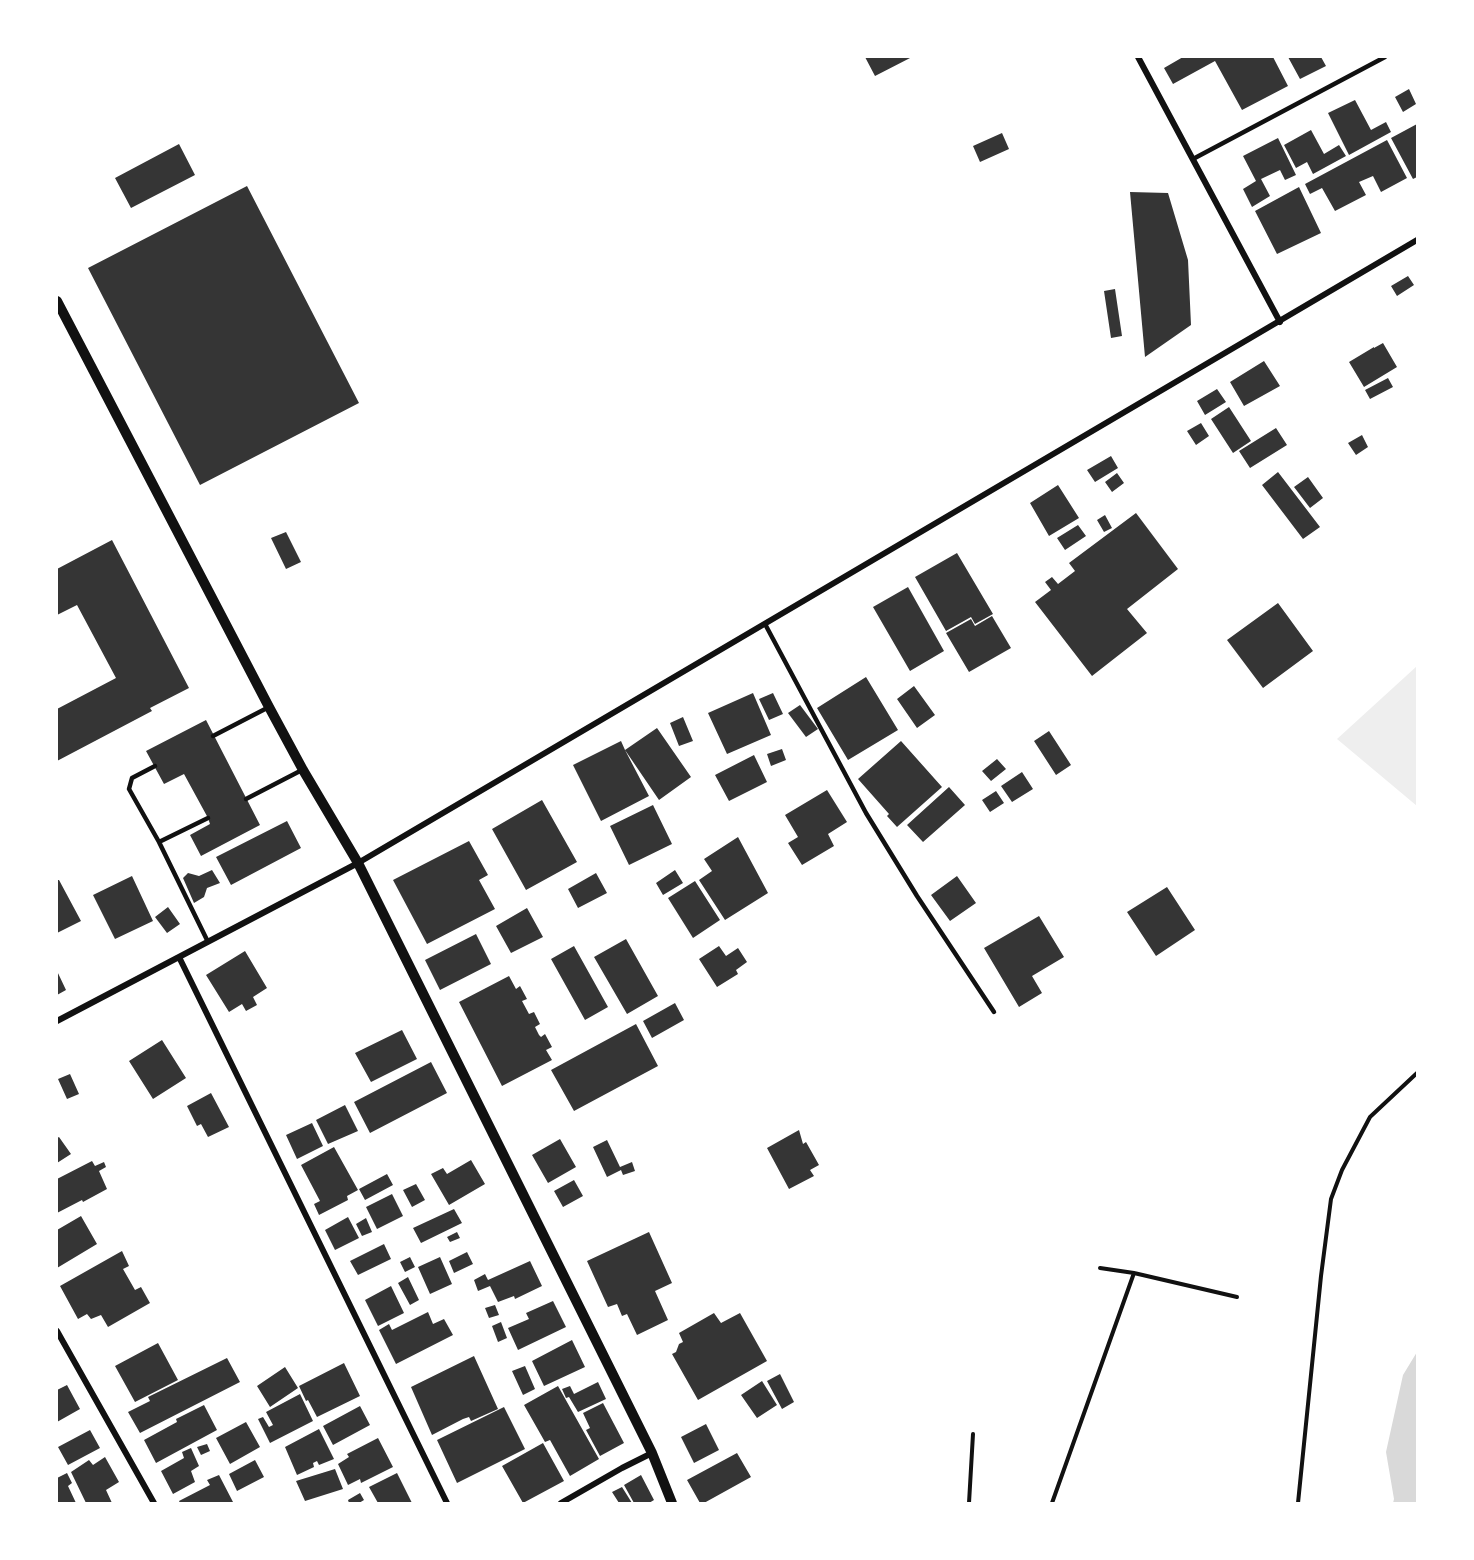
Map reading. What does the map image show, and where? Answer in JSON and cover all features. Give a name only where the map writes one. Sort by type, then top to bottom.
[{"type":"street","points":[[1138,57],[1280,322]]},
{"type":"street","points":[[57,1021],[358,863],[1417,240]]},
{"type":"street","points":[[57,301],[269,707],[358,863],[652,1454],[672,1503]]},
{"type":"street","points":[[179,957],[447,1503]]},
{"type":"street","points":[[57,1331],[154,1503]]},
{"type":"street","points":[[561,1503],[622,1468],[652,1454]]},
{"type":"lane","points":[[1193,159],[1385,57]]},
{"type":"lane","points":[[765,624],[866,813],[917,896],[994,1012]]},
{"type":"lane","points":[[213,736],[269,707]]},
{"type":"lane","points":[[154,766],[132,778],[129,789],[159,842],[208,942]]},
{"type":"lane","points":[[246,799],[303,770]]},
{"type":"lane","points":[[159,842],[208,818]]},
{"type":"path","points":[[1298,1503],[1331,1199],[1342,1170],[1370,1118],[1417,1073]]},
{"type":"path","points":[[1100,1268],[1134,1273],[1237,1297]]},
{"type":"path","points":[[1052,1503],[1134,1273]]},
{"type":"path","points":[[969,1503],[973,1434]]},
{"type":"shaded area","points":[[1417,666],[1417,806],[1337,739]]},
{"type":"shaded area","points":[[1417,1352],[1417,1503],[1393,1503],[1386,1452],[1403,1375]]},
{"type":"building","points":[[865,57],[912,57],[875,76]]},
{"type":"building","points":[[1183,57],[1273,57],[1288,86],[1242,110],[1215,61],[1173,84],[1164,68]]},
{"type":"building","points":[[1288,57],[1321,57],[1326,66],[1300,79]]},
{"type":"building","points":[[1409,89],[1416,104],[1403,112],[1395,97]]},
{"type":"building","points":[[1355,100],[1371,130],[1386,122],[1391,132],[1349,155],[1328,113]]},
{"type":"building","points":[[1417,124],[1417,177],[1413,179],[1391,138]]},
{"type":"building","points":[[1311,130],[1324,154],[1339,145],[1346,156],[1313,174],[1307,162],[1296,168],[1284,145]]},
{"type":"building","points":[[1002,133],[1009,149],[980,162],[973,146]]},
{"type":"building","points":[[1278,138],[1296,175],[1285,180],[1280,170],[1261,179],[1270,196],[1252,207],[1243,189],[1256,181],[1243,156]]},
{"type":"building","points":[[1387,140],[1407,178],[1381,192],[1373,176],[1359,182],[1366,195],[1335,211],[1322,188],[1310,194],[1305,184]]},
{"type":"building","points":[[179,144],[195,175],[131,208],[115,178]]},
{"type":"building","points":[[247,186],[359,403],[200,485],[88,268]]},
{"type":"building","points":[[1299,187],[1321,233],[1277,254],[1255,211]]},
{"type":"building","points":[[1130,192],[1168,193],[1188,260],[1191,325],[1145,357]]},
{"type":"building","points":[[1408,276],[1414,285],[1397,296],[1391,286]]},
{"type":"building","points":[[1115,289],[1122,336],[1111,338],[1104,291]]},
{"type":"building","points":[[1383,343],[1397,367],[1364,387],[1349,362]]},
{"type":"building","points":[[1264,361],[1280,386],[1244,406],[1230,382]]},
{"type":"building","points":[[1388,378],[1393,387],[1370,399],[1365,390]]},
{"type":"building","points":[[1217,389],[1226,402],[1205,415],[1197,401]]},
{"type":"building","points":[[1229,407],[1251,441],[1233,453],[1211,419]]},
{"type":"building","points":[[1201,423],[1209,436],[1196,445],[1187,431]]},
{"type":"building","points":[[1276,428],[1287,445],[1250,468],[1239,451]]},
{"type":"building","points":[[1362,435],[1368,447],[1356,455],[1348,443]]},
{"type":"building","points":[[1111,456],[1118,468],[1095,482],[1087,470]]},
{"type":"building","points":[[1278,472],[1320,527],[1303,539],[1262,485]]},
{"type":"building","points":[[1117,473],[1124,483],[1112,492],[1105,482]]},
{"type":"building","points":[[1308,477],[1323,498],[1310,508],[1294,487]]},
{"type":"building","points":[[1058,485],[1079,518],[1049,536],[1030,503]]},
{"type":"building","points":[[1136,513],[1178,569],[1127,609],[1147,633],[1092,676],[1035,602],[1051,590],[1045,582],[1052,577],[1058,584],[1075,571],[1069,563]]},
{"type":"building","points":[[1105,515],[1112,528],[1104,532],[1097,520]]},
{"type":"building","points":[[1078,525],[1086,536],[1065,550],[1057,538]]},
{"type":"building","points":[[286,532],[301,562],[286,569],[271,538]]},
{"type":"building","points":[[112,540],[189,688],[150,708],[152,711],[57,761],[57,709],[116,678],[77,605],[57,615],[57,569]]},
{"type":"building","points":[[957,553],[993,614],[975,624],[971,617],[946,631],[915,577]]},
{"type":"building","points":[[908,587],[944,651],[910,671],[873,607]]},
{"type":"building","points":[[1278,603],[1313,651],[1263,688],[1227,640]]},
{"type":"building","points":[[992,616],[1011,648],[969,672],[946,633],[971,619],[975,626]]},
{"type":"building","points":[[866,677],[898,730],[848,760],[817,708]]},
{"type":"building","points":[[914,686],[935,715],[917,728],[897,699]]},
{"type":"building","points":[[753,693],[771,735],[727,754],[708,713]]},
{"type":"building","points":[[773,693],[783,714],[769,720],[759,699]]},
{"type":"building","points":[[800,705],[818,729],[806,737],[788,713]]},
{"type":"building","points":[[683,717],[693,741],[679,746],[670,723]]},
{"type":"building","points":[[206,720],[260,825],[201,856],[190,835],[210,824],[208,818],[184,774],[164,784],[146,751]]},
{"type":"building","points":[[657,728],[691,777],[659,800],[625,750]]},
{"type":"building","points":[[1049,731],[1071,765],[1056,775],[1034,741]]},
{"type":"building","points":[[621,741],[649,796],[601,821],[573,765]]},
{"type":"building","points":[[901,741],[942,787],[897,827],[887,816],[889,814],[858,779]]},
{"type":"building","points":[[782,749],[786,760],[771,766],[767,754]]},
{"type":"building","points":[[754,755],[767,782],[729,801],[715,775]]},
{"type":"building","points":[[997,759],[1006,769],[991,781],[982,771]]},
{"type":"building","points":[[1022,772],[1033,789],[1012,802],[1001,786]]},
{"type":"building","points":[[949,787],[965,805],[923,842],[907,825]]},
{"type":"building","points":[[827,790],[847,822],[828,834],[834,846],[802,865],[788,843],[798,837],[785,815]]},
{"type":"building","points":[[996,791],[1004,803],[990,812],[982,800]]},
{"type":"building","points":[[542,800],[577,862],[526,890],[492,829]]},
{"type":"building","points":[[653,805],[672,844],[629,865],[610,826]]},
{"type":"building","points":[[287,821],[301,848],[231,885],[216,857]]},
{"type":"building","points":[[738,837],[768,893],[725,920],[699,880],[712,871],[704,859]]},
{"type":"building","points":[[469,841],[488,875],[479,880],[495,909],[427,944],[393,880]]},
{"type":"building","points":[[212,870],[220,883],[207,888],[204,897],[194,903],[183,878],[188,873],[199,876]]},
{"type":"building","points":[[675,870],[683,883],[663,895],[656,883]]},
{"type":"building","points":[[596,873],[607,893],[578,908],[568,889]]},
{"type":"building","points":[[132,876],[153,921],[115,939],[93,895]]},
{"type":"building","points":[[957,876],[976,903],[950,921],[931,895]]},
{"type":"building","points":[[57,880],[81,921],[57,933]]},
{"type":"building","points":[[695,881],[720,920],[693,938],[668,898]]},
{"type":"building","points":[[1167,887],[1195,930],[1156,956],[1127,912]]},
{"type":"building","points":[[168,907],[180,924],[167,933],[155,917]]},
{"type":"building","points":[[527,908],[543,937],[511,953],[496,926]]},
{"type":"building","points":[[1039,916],[1064,957],[1032,976],[1042,993],[1019,1007],[984,948]]},
{"type":"building","points":[[476,934],[491,964],[440,990],[425,960]]},
{"type":"building","points":[[626,939],[658,996],[627,1014],[594,957]]},
{"type":"building","points":[[574,946],[608,1007],[585,1020],[551,959]]},
{"type":"building","points":[[719,946],[726,956],[738,948],[747,962],[736,970],[738,974],[717,987],[699,959]]},
{"type":"building","points":[[245,951],[267,988],[253,997],[257,1005],[246,1011],[242,1004],[229,1012],[206,975]]},
{"type":"building","points":[[57,971],[66,990],[57,995]]},
{"type":"building","points":[[509,976],[516,989],[520,986],[527,999],[522,1001],[529,1014],[534,1012],[540,1024],[535,1027],[539,1035],[541,1037],[545,1034],[552,1047],[546,1050],[552,1060],[502,1086],[459,1002]]},
{"type":"building","points":[[675,1003],[684,1020],[652,1038],[643,1021]]},
{"type":"building","points":[[636,1024],[658,1066],[574,1111],[551,1070]]},
{"type":"building","points":[[402,1030],[417,1059],[371,1082],[355,1053]]},
{"type":"building","points":[[162,1040],[186,1078],[153,1099],[129,1061]]},
{"type":"building","points":[[431,1062],[447,1093],[370,1133],[354,1102]]},
{"type":"building","points":[[70,1074],[79,1094],[67,1099],[58,1079]]},
{"type":"building","points":[[211,1093],[229,1127],[208,1137],[201,1124],[197,1126],[187,1106]]},
{"type":"building","points":[[345,1105],[358,1131],[328,1144],[316,1120]]},
{"type":"building","points":[[312,1123],[323,1146],[297,1159],[286,1135]]},
{"type":"building","points":[[799,1130],[803,1144],[806,1142],[819,1165],[810,1170],[814,1176],[789,1189],[767,1148]]},
{"type":"building","points":[[59,1137],[71,1154],[57,1163],[57,1138]]},
{"type":"building","points":[[560,1139],[576,1167],[548,1183],[532,1155]]},
{"type":"building","points":[[607,1140],[620,1167],[632,1162],[635,1171],[623,1175],[621,1170],[607,1177],[593,1147]]},
{"type":"building","points":[[334,1147],[358,1190],[347,1196],[348,1200],[319,1215],[314,1204],[320,1201],[301,1165]]},
{"type":"building","points":[[471,1160],[485,1184],[449,1205],[431,1174],[443,1168],[447,1174]]},
{"type":"building","points":[[92,1161],[95,1166],[104,1162],[106,1167],[99,1171],[107,1189],[57,1213],[57,1179]]},
{"type":"building","points":[[387,1174],[393,1185],[365,1200],[359,1189]]},
{"type":"building","points":[[574,1180],[583,1196],[563,1207],[554,1191]]},
{"type":"building","points":[[416,1184],[425,1200],[412,1207],[403,1190]]},
{"type":"building","points":[[392,1194],[403,1216],[377,1229],[366,1207]]},
{"type":"building","points":[[454,1209],[462,1223],[421,1243],[413,1228]]},
{"type":"building","points":[[81,1216],[97,1244],[57,1268],[57,1230]]},
{"type":"building","points":[[348,1217],[359,1238],[335,1250],[325,1230]]},
{"type":"building","points":[[366,1218],[372,1232],[362,1236],[356,1224]]},
{"type":"building","points":[[457,1232],[460,1238],[450,1242],[447,1237]]},
{"type":"building","points":[[649,1232],[672,1283],[655,1291],[668,1320],[637,1335],[627,1314],[622,1316],[617,1304],[608,1307],[587,1261]]},
{"type":"building","points":[[384,1244],[391,1259],[358,1275],[350,1261]]},
{"type":"building","points":[[122,1251],[129,1266],[123,1269],[135,1290],[141,1287],[150,1303],[108,1327],[101,1315],[91,1319],[87,1314],[78,1319],[60,1286]]},
{"type":"building","points":[[467,1252],[473,1264],[454,1273],[449,1261]]},
{"type":"building","points":[[410,1257],[415,1267],[405,1272],[400,1262]]},
{"type":"building","points":[[440,1257],[452,1284],[430,1294],[418,1267]]},
{"type":"building","points":[[530,1261],[542,1286],[515,1299],[514,1296],[498,1302],[490,1286],[478,1291],[474,1280],[485,1274],[488,1280]]},
{"type":"building","points":[[408,1277],[419,1300],[410,1305],[398,1283]]},
{"type":"building","points":[[391,1286],[404,1313],[378,1326],[365,1300]]},
{"type":"building","points":[[553,1301],[566,1327],[518,1350],[508,1328],[529,1319],[526,1313]]},
{"type":"building","points":[[495,1305],[499,1315],[489,1318],[485,1308]]},
{"type":"building","points":[[428,1312],[433,1324],[444,1319],[453,1335],[396,1364],[379,1330],[389,1324],[392,1330]]},
{"type":"building","points":[[714,1313],[721,1323],[740,1313],[767,1361],[698,1400],[672,1354],[683,1342],[679,1333]]},
{"type":"building","points":[[501,1322],[507,1338],[498,1342],[492,1326]]},
{"type":"building","points":[[572,1340],[585,1367],[544,1386],[532,1361]]},
{"type":"building","points":[[158,1343],[178,1380],[135,1402],[115,1366]]},
{"type":"building","points":[[474,1356],[498,1409],[471,1421],[469,1417],[463,1419],[432,1435],[411,1387]]},
{"type":"building","points":[[227,1358],[240,1382],[140,1433],[128,1412],[150,1401],[148,1397]]},
{"type":"building","points":[[344,1363],[360,1396],[317,1417],[299,1386]]},
{"type":"building","points":[[525,1366],[535,1389],[523,1395],[512,1371]]},
{"type":"building","points":[[285,1367],[298,1388],[270,1407],[257,1386]]},
{"type":"building","points":[[780,1374],[794,1402],[782,1409],[767,1381]]},
{"type":"building","points":[[762,1381],[777,1405],[757,1418],[741,1395]]},
{"type":"building","points":[[598,1382],[606,1399],[578,1412],[569,1397],[566,1398],[562,1389],[570,1386],[574,1394]]},
{"type":"building","points":[[67,1385],[80,1409],[57,1422],[57,1390]]},
{"type":"building","points":[[558,1386],[599,1459],[570,1476],[550,1440],[545,1442],[524,1405]]},
{"type":"building","points":[[300,1394],[313,1421],[270,1443],[258,1419],[263,1417],[269,1427],[273,1425],[266,1412]]},
{"type":"building","points":[[603,1403],[624,1443],[600,1456],[586,1430],[590,1428],[583,1413]]},
{"type":"building","points":[[204,1405],[217,1430],[156,1463],[144,1440],[177,1422],[176,1419]]},
{"type":"building","points":[[360,1406],[370,1425],[333,1445],[323,1426]]},
{"type":"building","points":[[504,1407],[525,1449],[457,1483],[437,1440]]},
{"type":"building","points":[[246,1422],[260,1447],[230,1464],[216,1438]]},
{"type":"building","points":[[706,1424],[719,1450],[694,1463],[681,1437]]},
{"type":"building","points":[[319,1429],[334,1459],[319,1465],[317,1461],[313,1463],[314,1467],[297,1475],[285,1447]]},
{"type":"building","points":[[90,1430],[100,1448],[68,1465],[58,1447]]},
{"type":"building","points":[[378,1438],[393,1467],[361,1483],[360,1479],[348,1485],[338,1464],[349,1457],[347,1454]]},
{"type":"building","points":[[543,1443],[564,1481],[523,1503],[502,1466]]},
{"type":"building","points":[[207,1444],[210,1451],[201,1455],[197,1447]]},
{"type":"building","points":[[191,1448],[199,1466],[191,1471],[195,1482],[173,1494],[161,1471],[184,1458],[182,1452]]},
{"type":"building","points":[[737,1453],[751,1477],[704,1503],[700,1503],[687,1480]]},
{"type":"building","points":[[105,1457],[119,1482],[106,1490],[112,1503],[86,1503],[71,1472],[89,1460],[93,1465]]},
{"type":"building","points":[[255,1460],[264,1477],[237,1491],[229,1474]]},
{"type":"building","points":[[335,1469],[343,1489],[305,1501],[296,1481]]},
{"type":"building","points":[[67,1473],[72,1483],[68,1486],[76,1503],[57,1503],[57,1478]]},
{"type":"building","points":[[397,1473],[412,1503],[378,1503],[369,1487]]},
{"type":"building","points":[[219,1475],[233,1502],[180,1503],[179,1501],[210,1485],[207,1480]]},
{"type":"building","points":[[641,1475],[654,1500],[649,1503],[634,1503],[624,1485]]},
{"type":"building","points":[[622,1487],[632,1503],[619,1503],[612,1492]]},
{"type":"building","points":[[360,1493],[364,1500],[359,1503],[349,1503],[348,1500]]}]
